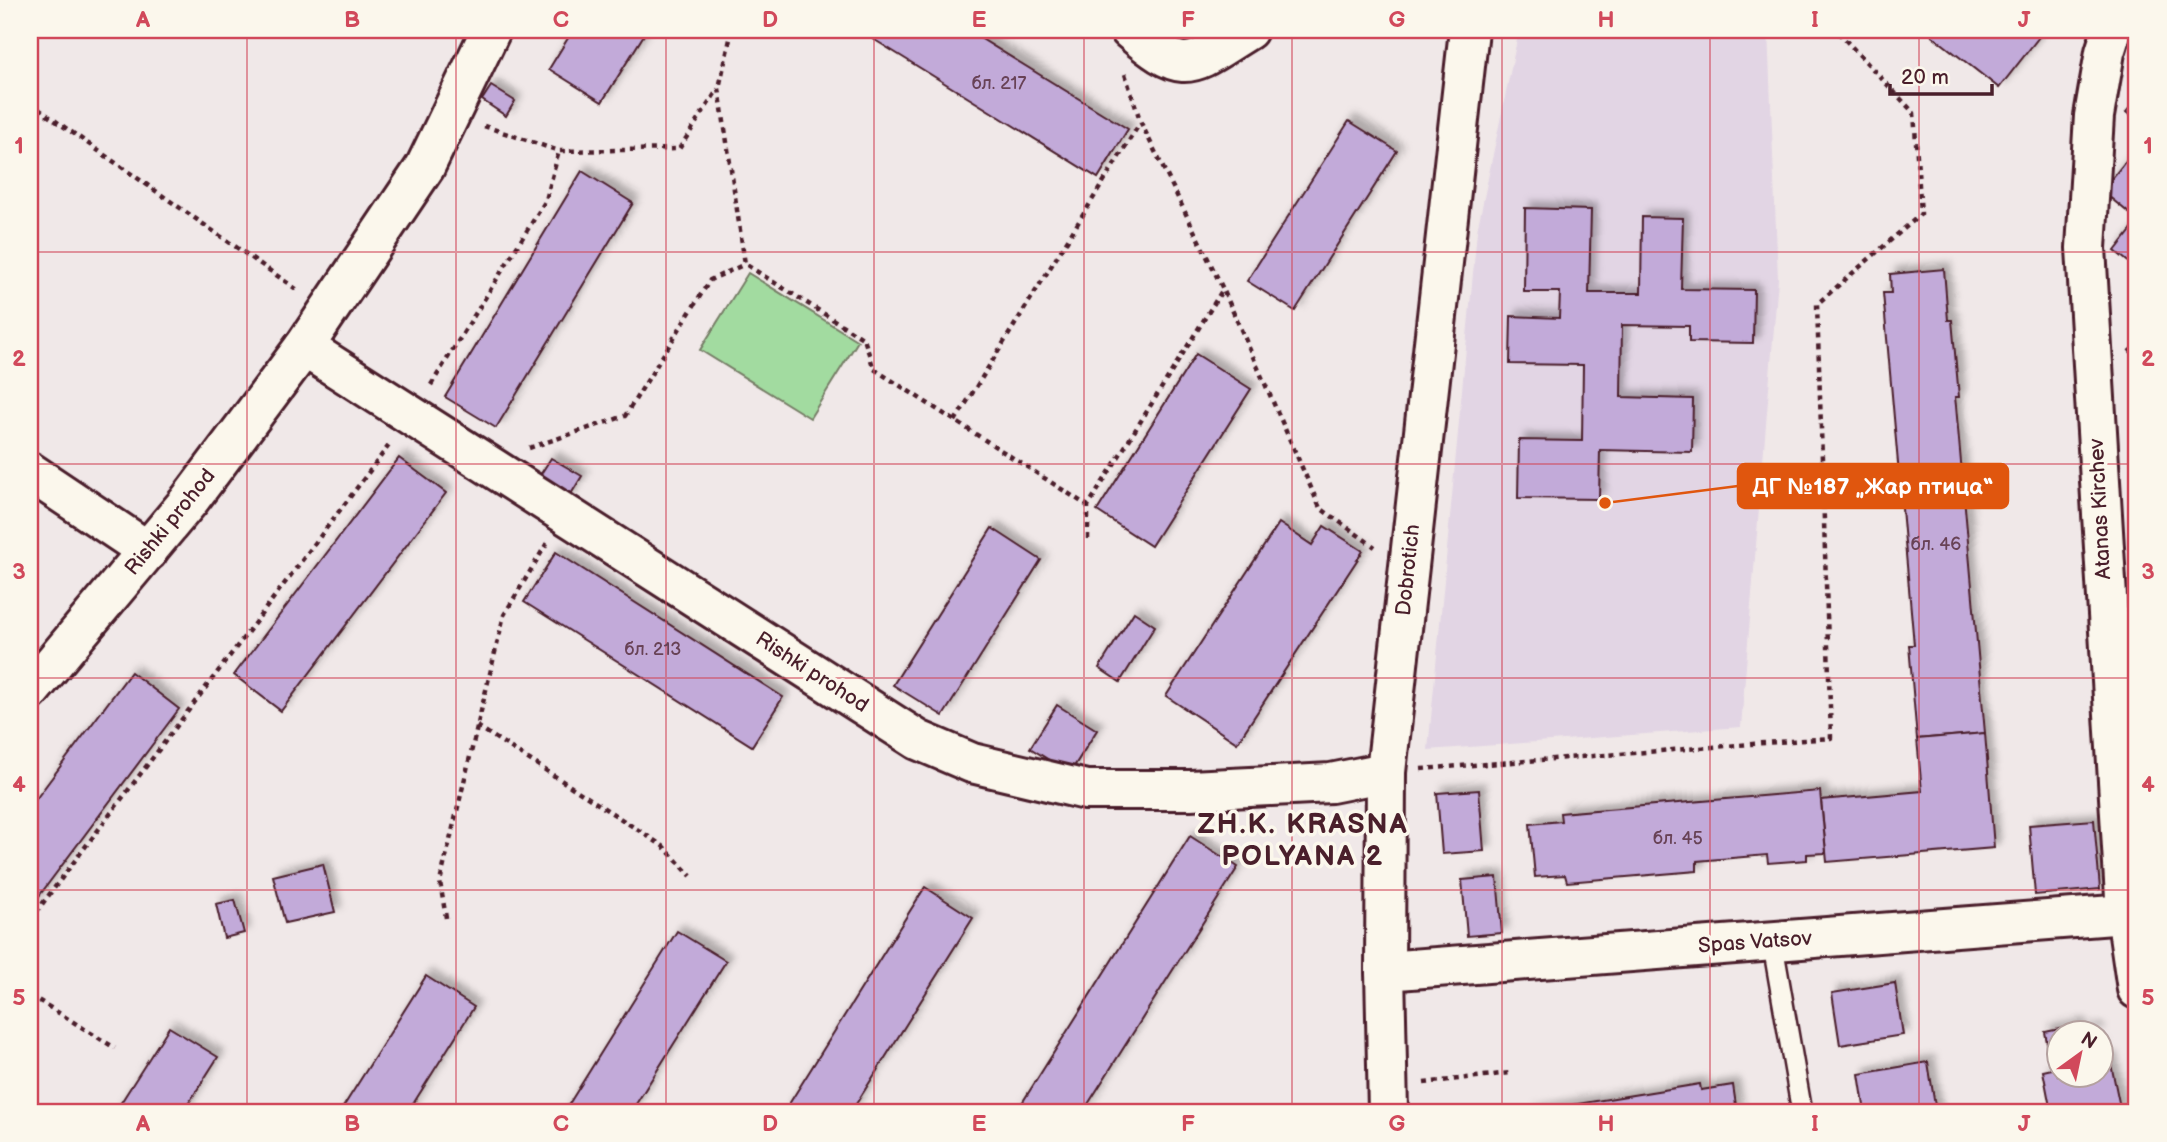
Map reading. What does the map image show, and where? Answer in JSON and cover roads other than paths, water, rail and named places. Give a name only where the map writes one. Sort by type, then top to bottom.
[{"type":"street","name":"Rishki prohod","points":[[30,691],[188,502],[304,347],[425,167],[491,30]]},
{"type":"street","points":[[1130,30],[1151,48],[1177,63],[1200,60],[1248,30]]},
{"type":"street","name":"Dobrotich","points":[[1387,1100],[1385,772],[1469,30]]},
{"type":"street","name":"Atanas Kirchev","points":[[2112,30],[2105,52],[2094,116],[2086,248],[2126,914],[2137,989]]},
{"type":"street","name":"Rishki prohod","points":[[304,347],[918,740],[972,763],[1086,790],[1190,790],[1331,783],[1385,772]]},
{"type":"street","points":[[30,472],[148,551]]},
{"type":"street","name":"Spas Vatsov","points":[[1385,971],[2126,914]]},
{"type":"lane","points":[[1772,940],[1802,1112]]},
{"type":"place","name":"ДГ №187 „Жар птица“","points":[[1605,503]]},
{"type":"district","name":"ZH.K. KRASNA POLYANA 2","points":[[1303,840]]}]
